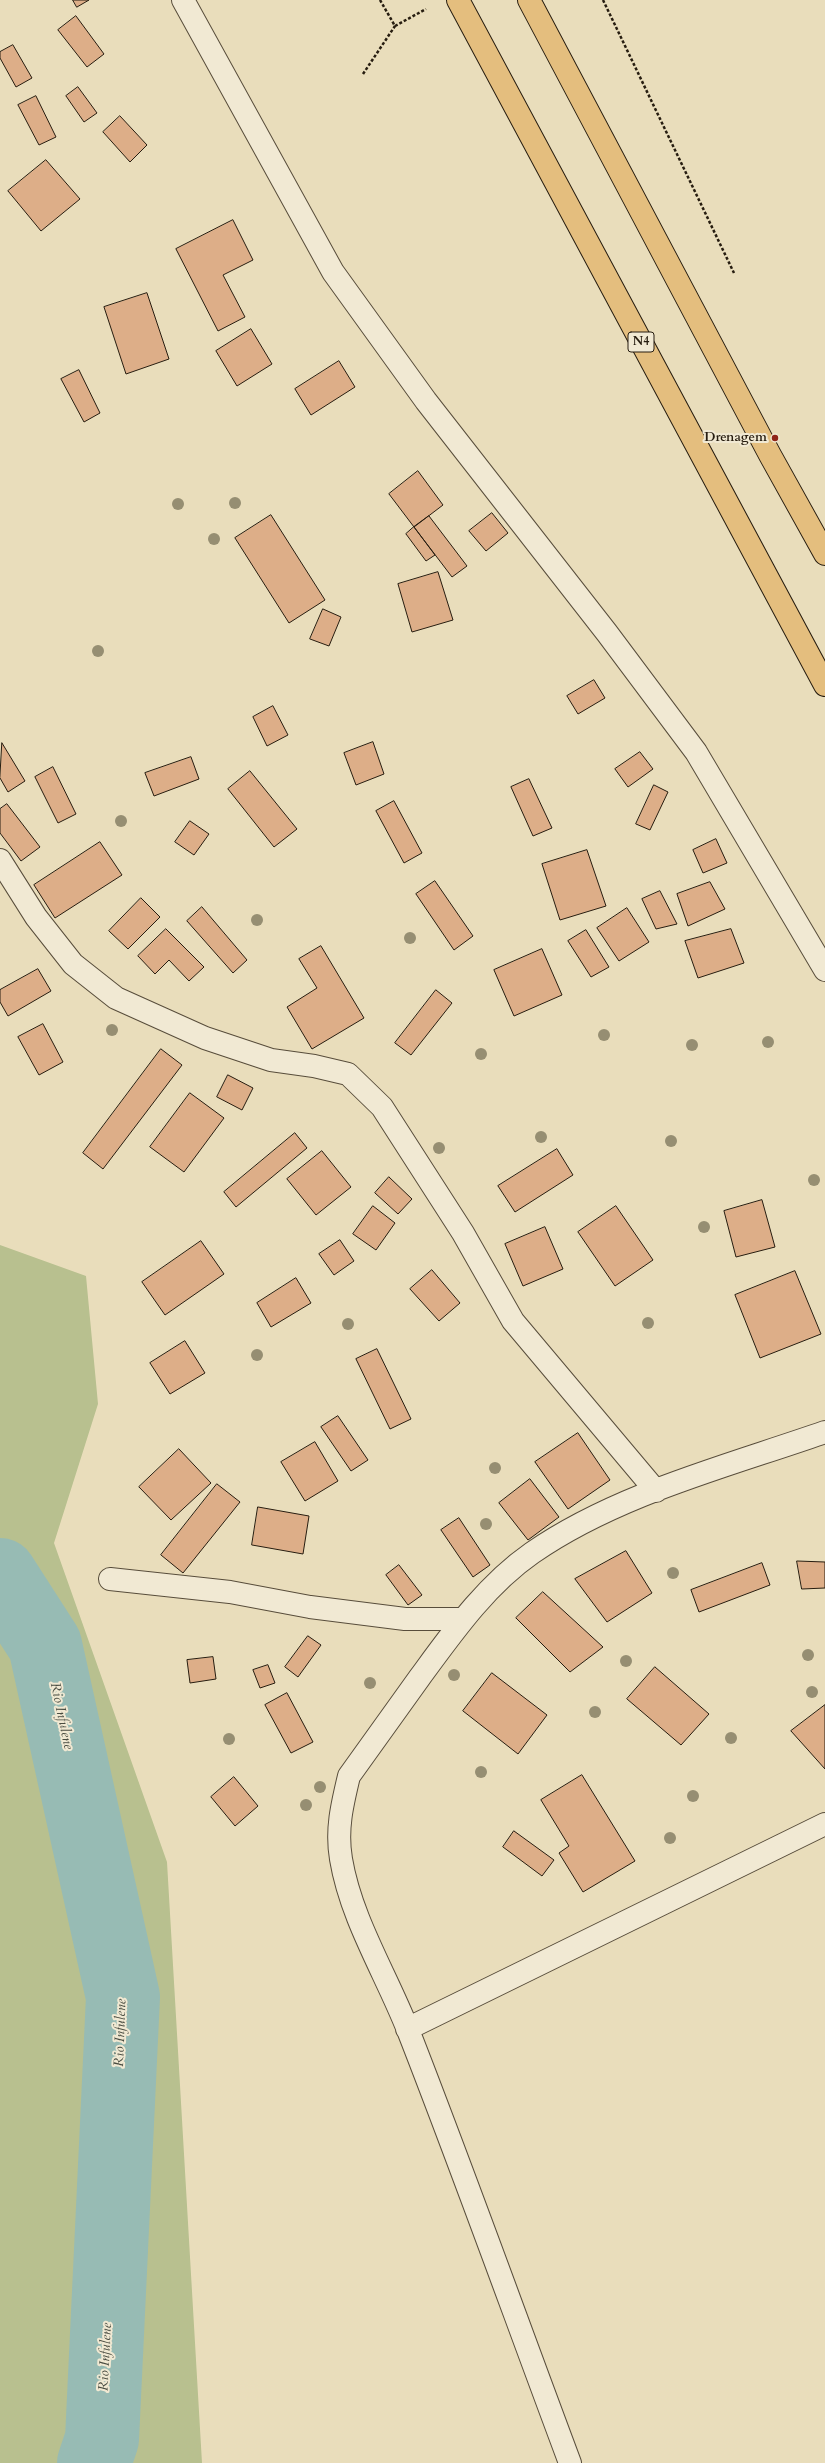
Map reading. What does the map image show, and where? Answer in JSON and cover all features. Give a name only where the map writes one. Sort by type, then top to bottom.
[{"type":"highway","name":"N4","points":[[458,0],[825,685]]},
{"type":"highway","points":[[529,0],[825,554]]},
{"type":"street","points":[[183,0],[333,272],[426,401],[607,633],[696,752],[825,970]]},
{"type":"street","points":[[0,860],[36,917],[73,964],[116,998],[205,1038],[271,1060],[314,1066],[348,1074],[376,1102],[463,1233],[513,1321],[656,1491]]},
{"type":"street","points":[[570,2463],[407,2029],[356,1913],[341,1861],[338,1831],[349,1776],[462,1619],[496,1585],[532,1553],[594,1517],[656,1491],[825,1432]]},
{"type":"street","points":[[110,1579],[230,1592],[310,1608],[405,1619],[462,1619]]},
{"type":"street","points":[[407,2029],[825,1824]]},
{"type":"path","points":[[380,0],[395,26]]},
{"type":"path","points":[[603,0],[734,273]]},
{"type":"path","points":[[363,74],[395,26],[428,8]]},
{"type":"green space","points":[[0,1245],[86,1276],[98,1404],[54,1543],[167,1862],[202,2463],[0,2463]]},
{"type":"building","points":[[73,0],[89,0],[77,7]]},
{"type":"building","points":[[76,16],[104,54],[87,67],[58,30]]},
{"type":"building","points":[[13,45],[32,78],[16,87],[0,58],[0,52]]},
{"type":"building","points":[[78,87],[97,113],[84,122],[66,96]]},
{"type":"building","points":[[36,96],[56,137],[39,145],[18,105]]},
{"type":"building","points":[[120,116],[147,145],[130,162],[103,132]]},
{"type":"building","points":[[46,160],[80,199],[41,231],[8,191]]},
{"type":"building","points":[[233,220],[253,260],[223,275],[245,317],[218,331],[176,249]]},
{"type":"building","points":[[147,293],[169,359],[126,374],[104,307]]},
{"type":"building","points":[[251,329],[272,364],[237,386],[216,351]]},
{"type":"building","points":[[339,361],[355,387],[311,415],[295,389]]},
{"type":"building","points":[[79,370],[100,413],[84,422],[61,379]]},
{"type":"building","points":[[418,471],[443,505],[414,527],[389,494]]},
{"type":"building","points":[[492,513],[508,533],[486,551],[469,531]]},
{"type":"building","points":[[271,515],[325,600],[289,623],[235,538]]},
{"type":"building","points":[[429,516],[467,566],[452,577],[414,527]]},
{"type":"building","points":[[414,527],[435,555],[426,561],[406,534]]},
{"type":"building","points":[[438,572],[453,620],[412,632],[398,584]]},
{"type":"building","points":[[323,609],[341,617],[329,646],[310,639]]},
{"type":"building","points":[[594,680],[605,698],[578,714],[567,696]]},
{"type":"building","points":[[273,706],[288,735],[267,746],[253,717]]},
{"type":"building","points":[[373,742],[384,774],[356,785],[344,753]]},
{"type":"building","points":[[2,743],[25,781],[8,792],[0,778]]},
{"type":"building","points":[[640,752],[653,769],[628,787],[615,769]]},
{"type":"building","points":[[191,757],[199,779],[154,796],[145,773]]},
{"type":"building","points":[[53,767],[76,814],[58,823],[35,777]]},
{"type":"building","points":[[250,771],[297,829],[274,847],[228,789]]},
{"type":"building","points":[[529,779],[552,828],[533,836],[511,787]]},
{"type":"building","points":[[654,785],[668,792],[650,830],[636,824]]},
{"type":"building","points":[[394,801],[422,853],[404,863],[376,811]]},
{"type":"building","points":[[7,804],[40,847],[21,861],[0,833],[0,809]]},
{"type":"building","points":[[190,821],[209,834],[194,855],[175,842]]},
{"type":"building","points":[[716,839],[727,863],[703,873],[693,850]]},
{"type":"building","points":[[100,842],[122,875],[55,918],[34,885]]},
{"type":"building","points":[[587,850],[606,906],[560,920],[542,864]]},
{"type":"building","points":[[435,881],[473,936],[454,950],[416,894]]},
{"type":"building","points":[[710,882],[725,909],[688,926],[677,894]]},
{"type":"building","points":[[660,891],[677,924],[656,929],[642,899]]},
{"type":"building","points":[[141,898],[160,917],[128,949],[109,931]]},
{"type":"building","points":[[202,907],[247,960],[233,973],[187,921]]},
{"type":"building","points":[[627,908],[649,942],[619,961],[597,928]]},
{"type":"building","points":[[166,929],[204,967],[189,981],[169,960],[155,974],[138,956]]},
{"type":"building","points":[[731,929],[744,963],[698,978],[685,941]]},
{"type":"building","points":[[586,930],[609,967],[591,977],[568,941]]},
{"type":"building","points":[[321,946],[364,1018],[312,1049],[287,1007],[317,988],[299,959]]},
{"type":"building","points":[[542,949],[562,995],[514,1016],[494,970]]},
{"type":"building","points":[[38,969],[51,991],[8,1016],[0,1002],[0,990]]},
{"type":"building","points":[[436,990],[452,1003],[411,1055],[395,1043]]},
{"type":"building","points":[[43,1024],[63,1062],[39,1075],[18,1037]]},
{"type":"building","points":[[161,1049],[182,1065],[103,1169],[83,1153]]},
{"type":"building","points":[[228,1075],[253,1088],[242,1110],[217,1097]]},
{"type":"building","points":[[190,1093],[224,1118],[184,1172],[150,1147]]},
{"type":"building","points":[[295,1133],[307,1148],[236,1207],[224,1192]]},
{"type":"building","points":[[557,1149],[573,1175],[515,1212],[498,1186]]},
{"type":"building","points":[[322,1151],[351,1187],[316,1215],[287,1179]]},
{"type":"building","points":[[389,1177],[412,1199],[398,1214],[375,1193]]},
{"type":"building","points":[[762,1200],[775,1247],[736,1257],[724,1211]]},
{"type":"building","points":[[373,1206],[395,1223],[376,1250],[353,1234]]},
{"type":"building","points":[[616,1206],[653,1260],[615,1286],[578,1232]]},
{"type":"building","points":[[545,1227],[563,1269],[523,1286],[505,1244]]},
{"type":"building","points":[[340,1240],[354,1261],[334,1275],[319,1254]]},
{"type":"building","points":[[201,1241],[224,1274],[165,1315],[142,1282]]},
{"type":"building","points":[[432,1270],[460,1303],[439,1321],[410,1289]]},
{"type":"building","points":[[795,1271],[821,1334],[760,1358],[735,1295]]},
{"type":"building","points":[[296,1278],[311,1303],[271,1327],[257,1303]]},
{"type":"building","points":[[185,1341],[205,1373],[170,1394],[150,1363]]},
{"type":"building","points":[[377,1349],[411,1419],[390,1429],[356,1359]]},
{"type":"building","points":[[338,1416],[368,1460],[351,1471],[321,1427]]},
{"type":"building","points":[[578,1433],[610,1480],[568,1509],[535,1462]]},
{"type":"building","points":[[315,1442],[338,1481],[305,1501],[281,1462]]},
{"type":"building","points":[[179,1449],[211,1483],[171,1520],[139,1487]]},
{"type":"building","points":[[530,1479],[559,1517],[528,1540],[499,1503]]},
{"type":"building","points":[[217,1484],[240,1502],[183,1573],[161,1555]]},
{"type":"building","points":[[258,1507],[309,1516],[303,1554],[252,1545]]},
{"type":"building","points":[[459,1518],[490,1565],[473,1577],[441,1530]]},
{"type":"building","points":[[626,1551],[652,1593],[607,1622],[575,1579]]},
{"type":"building","points":[[797,1561],[825,1562],[825,1588],[802,1589]]},
{"type":"building","points":[[762,1563],[770,1585],[699,1612],[691,1590]]},
{"type":"building","points":[[399,1565],[422,1595],[408,1605],[386,1575]]},
{"type":"building","points":[[543,1592],[603,1647],[570,1672],[516,1618]]},
{"type":"building","points":[[308,1636],[321,1645],[298,1677],[285,1667]]},
{"type":"building","points":[[213,1657],[216,1679],[190,1683],[187,1660]]},
{"type":"building","points":[[268,1665],[275,1683],[260,1688],[253,1670]]},
{"type":"building","points":[[655,1667],[709,1714],[681,1745],[627,1699]]},
{"type":"building","points":[[492,1673],[547,1715],[518,1754],[463,1711]]},
{"type":"building","points":[[287,1693],[313,1742],[291,1753],[265,1705]]},
{"type":"building","points":[[825,1705],[825,1769],[791,1731]]},
{"type":"building","points":[[582,1775],[635,1861],[583,1892],[559,1853],[569,1846],[541,1800]]},
{"type":"building","points":[[234,1777],[258,1806],[235,1826],[211,1797]]},
{"type":"building","points":[[514,1831],[554,1860],[542,1876],[503,1847]]},
{"type":"waterway","name":"Rio Infulene","points":[[0,1575],[45,1645],[123,1997],[102,2439],[94,2463]]},
{"type":"place","name":"Drenagem","points":[[775,438]]}]
